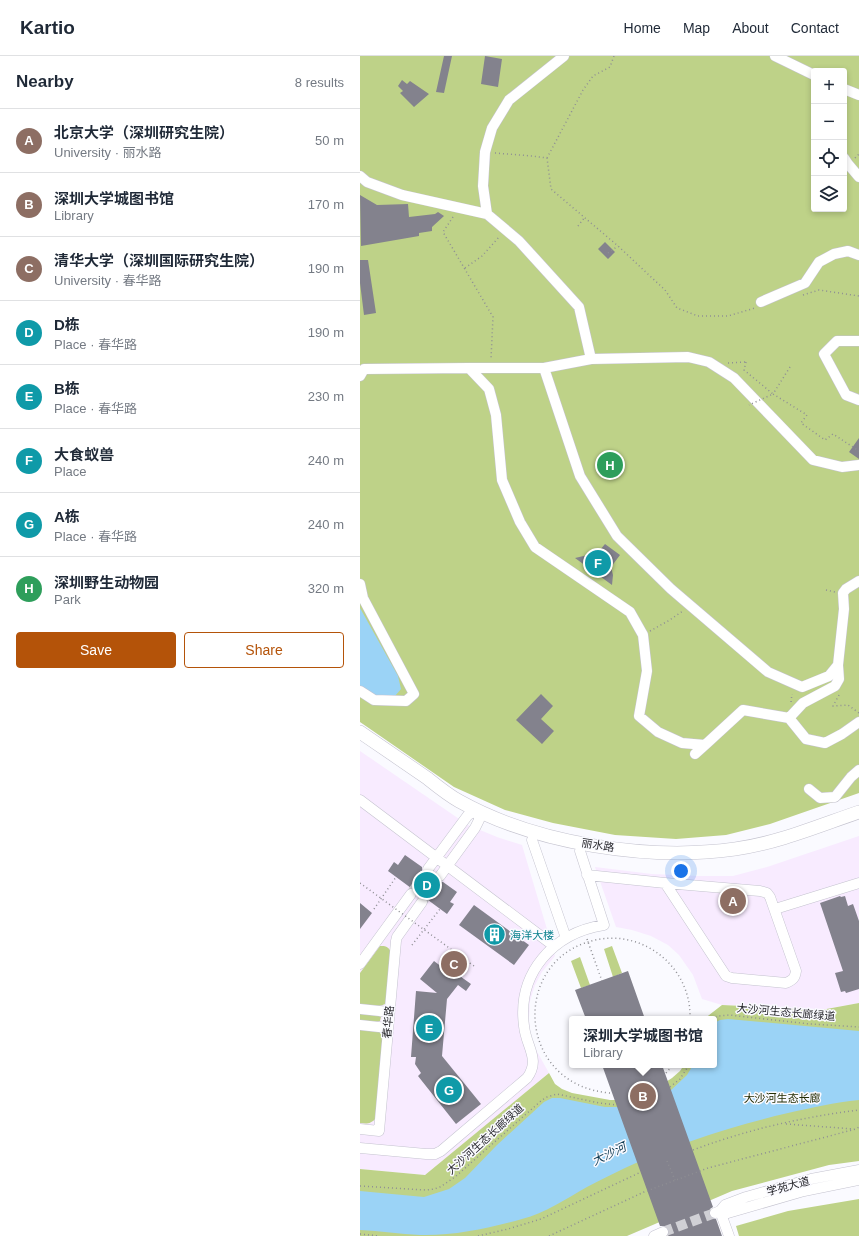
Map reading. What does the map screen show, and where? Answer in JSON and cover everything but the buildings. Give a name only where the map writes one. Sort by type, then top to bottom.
[{"type":"main road","name":"丽水路","points":[[360,732],[459,801],[475,815],[496,828],[532,840],[580,851],[658,859],[698,859],[737,856],[771,849],[859,820]]},
{"type":"main road","name":"丽水路","points":[[360,742],[453,808],[566,840],[628,850],[698,852],[735,849],[798,834],[859,812]]},
{"type":"street","points":[[487,214],[482,186],[485,152],[492,128],[510,100],[564,56]]},
{"type":"street","points":[[775,56],[811,74]]},
{"type":"street","points":[[847,90],[859,95]]},
{"type":"street","points":[[847,162],[859,176]]},
{"type":"street","points":[[360,176],[367,182],[402,195],[487,214],[519,241],[579,307],[591,359]]},
{"type":"street","points":[[760,305],[805,283],[820,262],[834,254],[848,251],[859,255]]},
{"type":"street","points":[[859,341],[837,341],[824,354],[846,395],[859,400]]},
{"type":"street","points":[[360,376],[364,370],[544,368],[591,359],[688,357],[709,362],[734,378],[813,460],[842,467],[859,465]]},
{"type":"street","points":[[469,368],[489,389],[496,415],[502,480],[520,522],[535,547],[630,612],[644,634],[647,671],[639,716],[658,732],[682,743],[705,746]]},
{"type":"street","points":[[544,368],[580,476],[617,536],[671,589],[768,672],[802,687],[828,676],[838,665]]},
{"type":"street","points":[[789,718],[803,703],[835,686],[839,679],[838,665],[844,609],[843,593],[846,589],[859,581]]},
{"type":"street","points":[[360,584],[363,598],[414,694],[406,701],[374,700],[360,691]]},
{"type":"street","points":[[695,754],[743,710],[789,718],[806,739],[826,744],[859,722]]},
{"type":"street","points":[[810,789],[820,798],[835,797],[851,777],[859,770]]},
{"type":"street","points":[[360,800],[554,946]]},
{"type":"street","points":[[428,869],[475,815]]},
{"type":"street","points":[[440,876],[475,828],[475,815]]},
{"type":"street","points":[[532,840],[566,938]]},
{"type":"street","points":[[360,1148],[435,1154],[441,1151],[527,1078],[532,1069],[534,1060],[526,1037],[523,1009],[528,984],[535,969],[554,946],[566,938],[584,929],[604,925],[580,851]]},
{"type":"street","points":[[587,875],[665,884],[760,891],[767,893],[775,909],[796,971],[795,977],[786,982],[732,978],[726,976],[665,884]]},
{"type":"street","points":[[775,909],[859,883]]},
{"type":"street","points":[[360,964],[411,894]]},
{"type":"street","name":"春华路","points":[[360,1129],[379,1131],[394,947],[397,937],[422,902]]},
{"type":"street","points":[[386,929],[397,937]]},
{"type":"street","points":[[360,1009],[389,1012]]},
{"type":"street","points":[[360,1025],[388,1028]]},
{"type":"street","name":"学苑大道","points":[[718,1212],[725,1205],[746,1197],[811,1179],[859,1170]]},
{"type":"street","name":"学苑大道","points":[[718,1212],[728,1213],[804,1191],[859,1180]]},
{"type":"street","points":[[718,1212],[729,1236]]},
{"type":"path","points":[[614,56],[610,66],[593,76],[583,90],[547,158],[551,188],[618,246],[665,290],[677,308],[698,316],[728,316],[760,305]]},
{"type":"path","points":[[485,152],[547,158]]},
{"type":"path","points":[[458,208],[443,232],[493,317],[491,369]]},
{"type":"path","points":[[578,226],[585,217]]},
{"type":"path","points":[[465,269],[482,256],[505,229]]},
{"type":"path","points":[[608,253],[618,246]]},
{"type":"path","points":[[797,296],[819,290],[859,296]]},
{"type":"path","points":[[723,371],[727,363],[746,362],[744,370],[773,394],[807,416],[801,423],[825,440],[833,434],[859,451]]},
{"type":"path","points":[[749,405],[773,394],[790,367]]},
{"type":"path","points":[[644,634],[691,606]]},
{"type":"path","points":[[789,718],[793,683]]},
{"type":"path","points":[[840,695],[833,706],[848,705],[859,713]]},
{"type":"path","points":[[374,909],[396,877]]},
{"type":"path","points":[[360,883],[474,966]]},
{"type":"path","points":[[412,945],[440,909]]},
{"type":"path","points":[[610,1094],[593,1091],[577,1085],[563,1076],[556,1070],[546,1056],[536,1033],[536,999],[542,983],[552,968],[564,955],[588,942],[603,939],[618,939],[640,944],[661,955],[677,973],[687,994],[690,1016]]},
{"type":"path","points":[[588,942],[602,981]]},
{"type":"path","name":"大沙河生态长廊绿道","points":[[717,1017],[729,1015],[810,1024],[859,1027]]},
{"type":"path","points":[[666,1073],[670,1068]]},
{"type":"path","points":[[670,1087],[680,1078],[687,1068]]},
{"type":"path","name":"大沙河生态长廊绿道","points":[[360,1186],[426,1190],[434,1189],[446,1184],[455,1178],[542,1100],[552,1095],[564,1095],[599,1103],[617,1105]]},
{"type":"path","points":[[693,1150],[753,1130],[822,1114],[859,1110]]},
{"type":"path","points":[[784,1123],[856,1129]]},
{"type":"path","points":[[549,1236],[644,1192],[708,1168],[859,1127]]},
{"type":"path","points":[[667,1161],[675,1180]]},
{"type":"path","points":[[478,1236],[508,1230],[541,1219],[641,1172]]},
{"type":"path","points":[[360,1234],[378,1236]]},
{"type":"shaded area","points":[[360,751],[468,825],[522,845],[555,956],[542,972],[535,985],[530,1001],[529,1018],[530,1033],[535,1048],[549,1073],[425,1175],[360,1169]]},
{"type":"shaded area","points":[[859,836],[859,1003],[821,1010],[722,1005],[702,999],[693,975],[679,955],[668,945],[651,936],[616,927],[595,867],[652,874],[733,876],[767,867]]},
{"type":"green space","points":[[360,56],[859,56],[859,793],[770,824],[726,835],[676,839],[615,835],[553,823],[505,810],[454,787],[360,722]]},
{"type":"green space","points":[[380,946],[386,947],[391,952],[387,1002],[378,1006],[360,1004],[360,973]]},
{"type":"green space","points":[[612,946],[622,973],[613,977],[604,949]]},
{"type":"green space","points":[[580,957],[590,985],[581,988],[571,961]]},
{"type":"green space","name":"大沙河生态长廊","points":[[859,1003],[859,1161],[829,1165],[732,1191],[627,1236],[360,1236],[360,1169],[425,1175],[549,1073],[555,1084],[572,1093],[610,1100],[626,1100],[655,1089],[672,1078],[682,1068],[717,1068],[717,1016],[708,1016],[722,1005],[821,1010]]},
{"type":"green space","points":[[360,1013],[377,1015],[381,1017],[380,1021],[360,1021]]},
{"type":"green space","points":[[360,1028],[377,1030],[384,1037],[376,1118],[367,1123],[360,1123]]},
{"type":"green space","points":[[859,1199],[859,1236],[739,1236],[736,1226],[788,1211]]},
{"type":"water","points":[[360,608],[398,676],[401,689],[395,696],[377,696],[360,686]]},
{"type":"water","name":"大沙河","points":[[728,1019],[859,1031],[859,1100],[823,1105],[767,1118],[684,1143],[620,1170],[539,1213],[510,1222],[471,1231],[433,1235],[412,1235],[360,1230],[360,1191],[424,1197],[449,1189],[465,1178],[497,1145],[544,1102],[552,1098],[560,1098],[605,1107],[631,1107],[669,1092],[687,1075],[691,1068],[717,1068],[717,1022]]},
{"type":"tunnel","points":[[411,894],[428,869]]},
{"type":"tunnel","points":[[422,902],[440,876]]},
{"type":"tunnel","points":[[663,1232],[715,1213]]},
{"type":"place","name":"深圳野生动物园","points":[[610,465]]},
{"type":"place","name":"大食蚁兽","points":[[598,563]]},
{"type":"place","name":"D栋","points":[[427,885]]},
{"type":"place","name":"北京大学（深圳研究生院）","points":[[733,901]]},
{"type":"place","name":"海洋大楼","points":[[494,935]]},
{"type":"place","name":"清华大学（深圳国际研究生院）","points":[[454,964]]},
{"type":"place","name":"B栋","points":[[429,1028]]},
{"type":"place","name":"A栋","points":[[449,1090]]},
{"type":"place","name":"深圳大学城图书馆","points":[[643,1096]]}]
